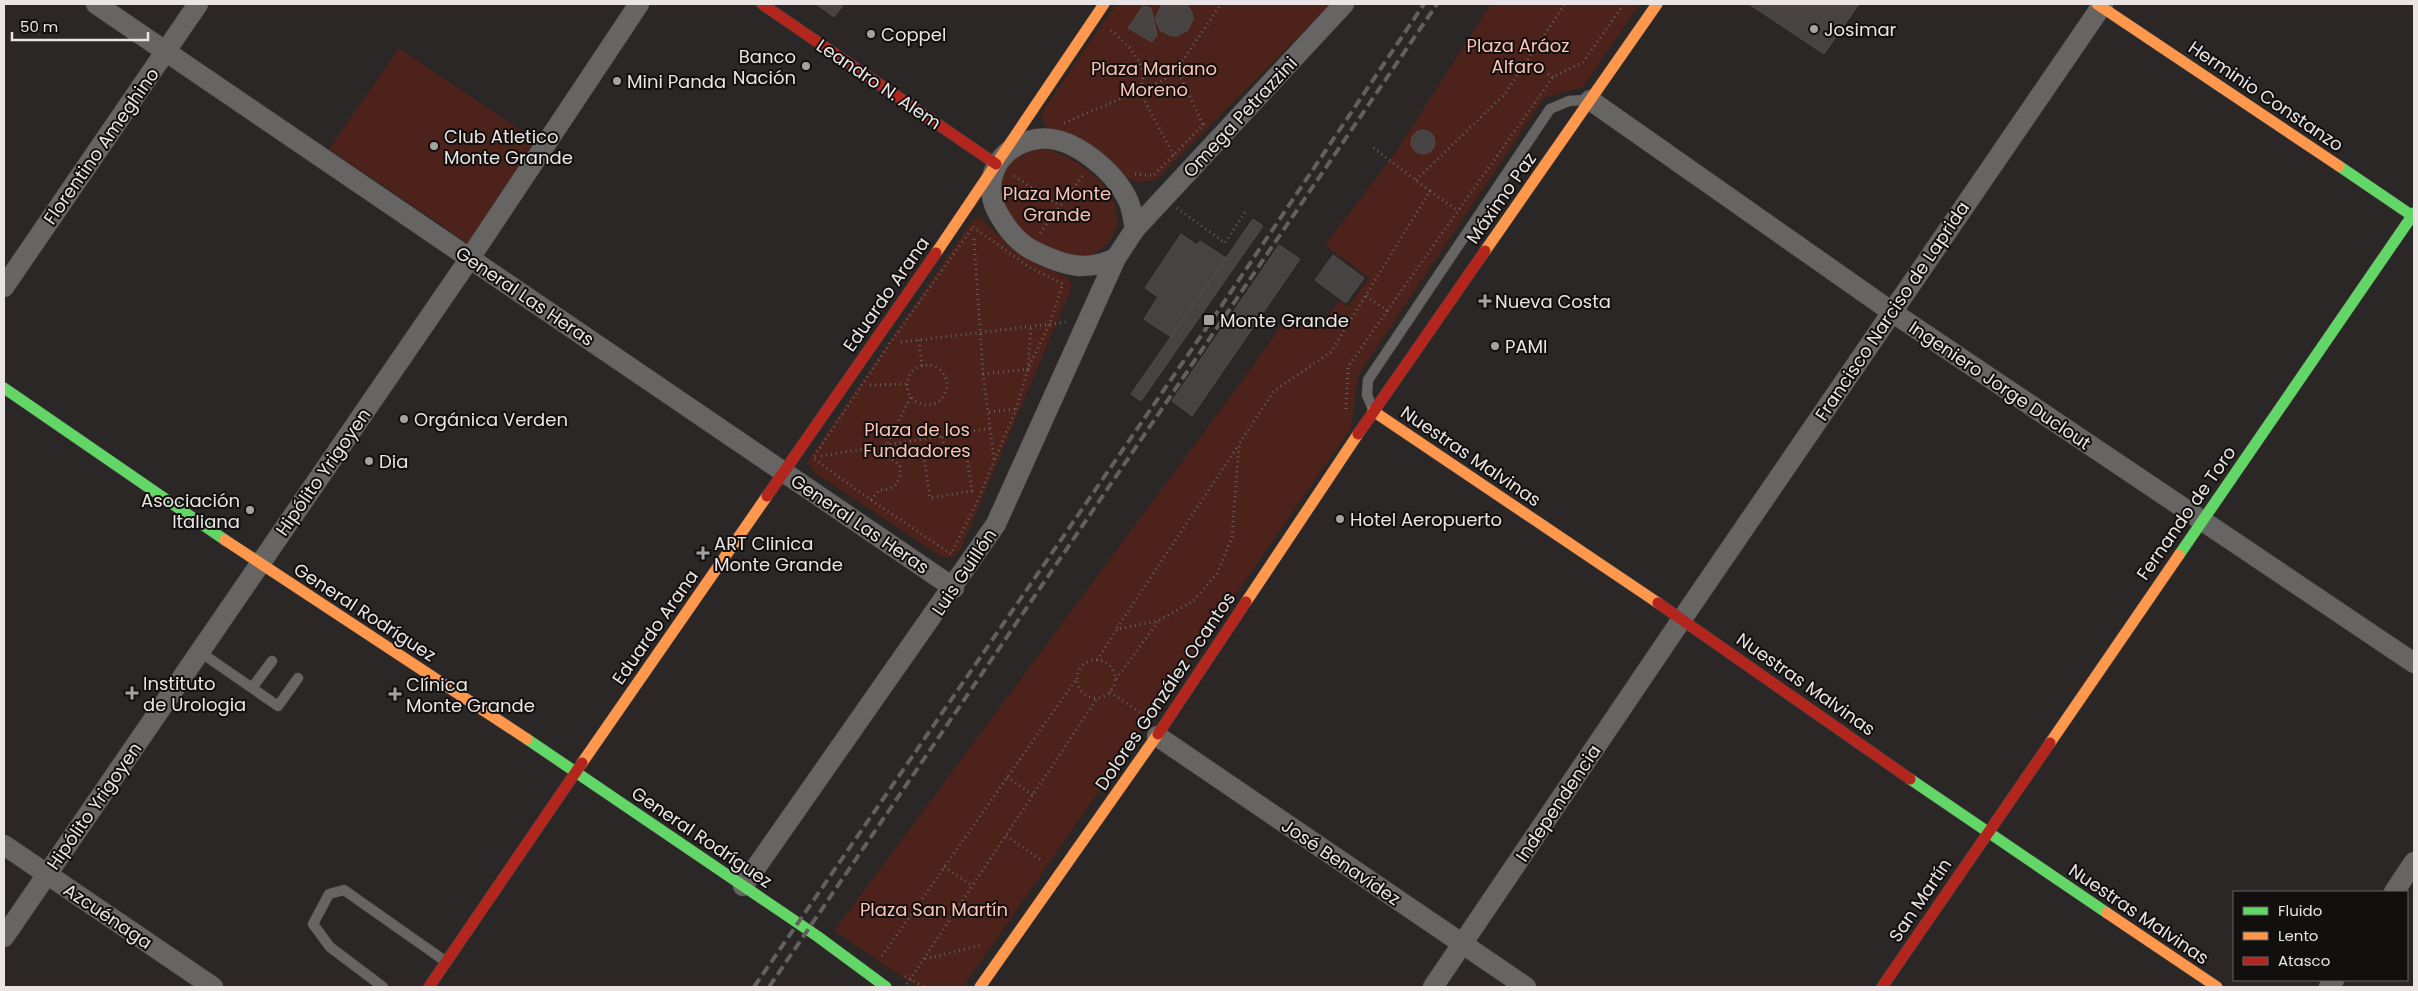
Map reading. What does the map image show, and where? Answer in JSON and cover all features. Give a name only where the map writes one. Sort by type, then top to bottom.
[{"type":"street","name":"General Las Heras","points":[[96,4],[954,588]]},
{"type":"street","name":"Florentino Ameghino","points":[[4,287],[198,4]]},
{"type":"street","name":"Hipólito Yrigoyen","points":[[4,937],[470,258],[639,4]]},
{"type":"street","name":"Leandro N. Alem","points":[[762,4],[996,164]]},
{"type":"street","name":"Eduardo Arana","points":[[429,987],[576,771],[960,217],[1104,4]]},
{"type":"street","name":"Omega Petrazzini","points":[[1135,229],[1344,4]]},
{"type":"street","name":"Máximo Paz","points":[[1373,411],[1657,4]]},
{"type":"street","name":"Herminio Constanzo","points":[[2100,5],[2414,215]]},
{"type":"street","name":"Francisco Narciso de Laprida","points":[[1682,619],[2100,5]]},
{"type":"street","name":"Ingeniero Jorge Duclout","points":[[1590,100],[1892,312],[2414,663]]},
{"type":"street","points":[[1116,258],[1090,267],[1071,266],[1030,250],[1004,224],[993,204],[991,180],[996,164],[1017,145],[1038,138],[1058,141],[1074,147],[1104,167],[1117,183],[1128,200],[1135,229]]},
{"type":"street","name":"Fernando de Toro","points":[[1987,833],[2414,215]]},
{"type":"street","name":"Luis Guillón","points":[[743,886],[954,588],[996,524],[1091,318],[1116,258],[1135,229]]},
{"type":"street","name":"General Rodríguez","points":[[4,388],[260,564],[576,771],[808,930],[886,987]]},
{"type":"street","name":"Nuestras Malvinas","points":[[1373,411],[1682,619],[1987,833],[2217,987]]},
{"type":"street","name":"Dolores González Ocantos","points":[[980,987],[1160,732],[1373,411]]},
{"type":"street","name":"Independencia","points":[[1433,987],[1682,619]]},
{"type":"street","name":"José Benavídez","points":[[1160,732],[1463,945],[1526,987]]},
{"type":"street","name":"San Martín","points":[[1882,987],[1987,833]]},
{"type":"street","name":"Azcuénaga","points":[[4,845],[213,987]]},
{"type":"street","points":[[2395,891],[2414,862]]},
{"type":"lane","points":[[1373,411],[1367,396],[1368,380],[1550,109],[1569,101],[1590,100]]},
{"type":"lane","points":[[200,652],[278,706],[298,678]]},
{"type":"lane","points":[[252,688],[272,661]]},
{"type":"lane","points":[[383,987],[330,947],[314,924],[329,894],[344,890],[446,962]]},
{"type":"path","points":[[1066,130],[1059,125],[1140,92],[1164,80],[1178,69],[1222,4]]},
{"type":"path","points":[[1416,180],[1504,95],[1565,4]]},
{"type":"path","points":[[1346,415],[1348,367],[1553,77],[1583,62],[1624,4]]},
{"type":"path","points":[[1108,28],[1130,48],[1144,72],[1140,92],[1173,155],[1182,180],[1177,209],[1225,243],[1246,211]]},
{"type":"path","points":[[1526,62],[1553,77]]},
{"type":"path","points":[[1178,69],[1203,125]]},
{"type":"path","points":[[1133,174],[1153,176],[1210,118]]},
{"type":"path","points":[[1372,147],[1458,212]]},
{"type":"path","points":[[1036,238],[1085,171],[1090,175]]},
{"type":"path","points":[[1013,175],[1060,206]]},
{"type":"path","points":[[1097,660],[1274,390],[1331,352],[1430,192]]},
{"type":"path","points":[[813,458],[951,554],[977,502],[1016,409],[1028,369],[1049,325],[1063,284],[1029,267],[960,217]]},
{"type":"path","points":[[973,227],[983,374],[994,460]]},
{"type":"path","points":[[813,458],[890,344],[973,227]]},
{"type":"path","points":[[1366,296],[1387,311]]},
{"type":"path","points":[[890,344],[1049,325],[1091,318]]},
{"type":"path","points":[[1028,369],[1031,327]]},
{"type":"path","points":[[919,340],[922,366]]},
{"type":"path","points":[[922,366],[936,368],[942,372],[947,384],[946,391],[938,401],[926,405],[915,401],[910,396],[907,384],[912,373],[922,366]]},
{"type":"path","points":[[983,374],[1028,369]]},
{"type":"path","points":[[862,385],[907,384]]},
{"type":"path","points":[[871,500],[879,490],[895,486],[900,477],[900,466],[888,456],[886,446],[910,396]]},
{"type":"path","points":[[989,412],[1016,409]]},
{"type":"path","points":[[813,458],[991,428]]},
{"type":"path","points":[[942,437],[946,454]]},
{"type":"path","points":[[1117,629],[1158,622],[1192,602],[1217,574],[1232,537],[1240,444]]},
{"type":"path","points":[[966,451],[972,491],[930,498],[924,458],[946,454],[966,451]]},
{"type":"path","points":[[1115,680],[1112,668],[1108,664],[1097,660],[1086,663],[1078,672],[1077,678],[1078,685],[1086,695],[1098,697],[1110,692],[1115,680],[1158,622]]},
{"type":"path","points":[[867,973],[880,959],[1077,678]]},
{"type":"path","points":[[1110,692],[1160,732]]},
{"type":"path","points":[[904,987],[1098,697]]},
{"type":"path","points":[[1007,777],[1033,795]]},
{"type":"path","points":[[1006,836],[1060,873]]},
{"type":"path","points":[[944,867],[972,886]]},
{"type":"path","points":[[924,959],[985,944]]},
{"type":"green space","name":"Plaza Mariano Moreno","points":[[1116,4],[1331,4],[1157,179],[1139,183],[1123,176],[1071,137],[1047,127],[1043,121],[1042,112]]},
{"type":"green space","name":"Plaza San Martín","points":[[1491,4],[1640,4],[1583,87],[1544,98],[1358,375],[1351,428],[963,987],[917,987],[834,931],[1250,370],[1285,319],[1297,328],[1303,321],[1316,330],[1339,301],[1348,307],[1369,278],[1325,245],[1395,153]]},
{"type":"green space","name":"Club Atletico Monte Grande","points":[[399,48],[538,142],[469,244],[329,149]]},
{"type":"green space","name":"Plaza Monte Grande","points":[[1037,147],[1067,157],[1093,175],[1107,190],[1116,208],[1116,226],[1113,235],[1096,253],[1076,257],[1039,245],[1018,230],[1009,218],[997,186],[1012,157]]},
{"type":"green space","name":"Plaza de los Fundadores","points":[[980,216],[1002,239],[1033,262],[1067,277],[1071,282],[1071,289],[960,551],[952,558],[942,557],[816,474],[807,462],[972,221]]},
{"type":"building","points":[[816,4],[844,4],[834,17]]},
{"type":"building","points":[[1162,4],[1187,4],[1193,19],[1188,30],[1177,36],[1171,36],[1160,30],[1155,19]]},
{"type":"building","name":"Josimar","points":[[1749,4],[1859,4],[1824,54]]},
{"type":"building","points":[[1143,6],[1151,8],[1157,35],[1152,42],[1128,28]]},
{"type":"building","points":[[1423,130],[1432,133],[1435,142],[1432,151],[1423,154],[1414,151],[1411,142],[1414,133]]},
{"type":"building","points":[[1253,219],[1263,226],[1141,401],[1131,394]]},
{"type":"building","name":"Monte Grande","points":[[1181,234],[1197,245],[1200,241],[1226,258],[1171,337],[1144,319],[1158,297],[1145,288]]},
{"type":"building","points":[[1279,245],[1300,259],[1192,416],[1172,401]]},
{"type":"building","name":"Monte Grande","points":[[1333,255],[1364,278],[1346,303],[1315,280]]},
{"type":"railway","points":[[754,987],[1216,314],[1424,4]]},
{"type":"railway","points":[[769,987],[1437,4]]},
{"type":"traffic: fast","points":[[2339,166],[2414,217]]},
{"type":"traffic: fast","points":[[2179,555],[2414,213]]},
{"type":"traffic: fast","points":[[4,388],[225,540]]},
{"type":"traffic: fast","points":[[527,739],[817,936],[886,987]]},
{"type":"traffic: fast","points":[[1910,779],[2107,913]]},
{"type":"traffic: slow","points":[[936,253],[1104,4]]},
{"type":"traffic: slow","points":[[1485,251],[1657,4]]},
{"type":"traffic: slow","points":[[2097,4],[2339,166]]},
{"type":"traffic: slow","points":[[1373,411],[1658,603]]},
{"type":"traffic: slow","points":[[1246,602],[1358,434]]},
{"type":"traffic: slow","points":[[582,763],[767,496]]},
{"type":"traffic: slow","points":[[225,540],[527,739]]},
{"type":"traffic: slow","points":[[2050,743],[2179,555]]},
{"type":"traffic: slow","points":[[980,987],[1158,734]]},
{"type":"traffic: slow","points":[[2107,913],[2217,987]]},
{"type":"traffic: jam","points":[[762,4],[996,164]]},
{"type":"traffic: jam","points":[[1358,434],[1485,251]]},
{"type":"traffic: jam","points":[[767,496],[936,253]]},
{"type":"traffic: jam","points":[[1158,734],[1246,602]]},
{"type":"traffic: jam","points":[[1658,603],[1910,779]]},
{"type":"traffic: jam","points":[[1882,987],[2050,743]]},
{"type":"traffic: jam","points":[[429,987],[582,763]]},
{"type":"place","name":"Josimar","points":[[1814,29]]},
{"type":"place","name":"Coppel","points":[[871,34]]},
{"type":"place","name":"Banco Nación","points":[[806,66]]},
{"type":"place","name":"Mini Panda","points":[[617,81]]},
{"type":"place","name":"Club Atletico Monte Grande","points":[[434,146]]},
{"type":"place","name":"Nueva Costa","points":[[1485,301]]},
{"type":"place","name":"Monte Grande","points":[[1209,320]]},
{"type":"place","name":"PAMI","points":[[1495,346]]},
{"type":"place","name":"Orgánica Verden","points":[[404,419]]},
{"type":"place","name":"Dia","points":[[369,461]]},
{"type":"place","name":"Asociación Italiana","points":[[250,510]]},
{"type":"place","name":"Hotel Aeropuerto","points":[[1340,519]]},
{"type":"place","name":"ART Clinica Monte Grande","points":[[703,553]]},
{"type":"place","name":"Instituto de Urologia","points":[[132,693]]},
{"type":"place","name":"Clínica Monte Grande","points":[[395,694]]},
{"type":"park label","name":"Plaza Aráoz Alfaro","points":[[1518,55]]}]
